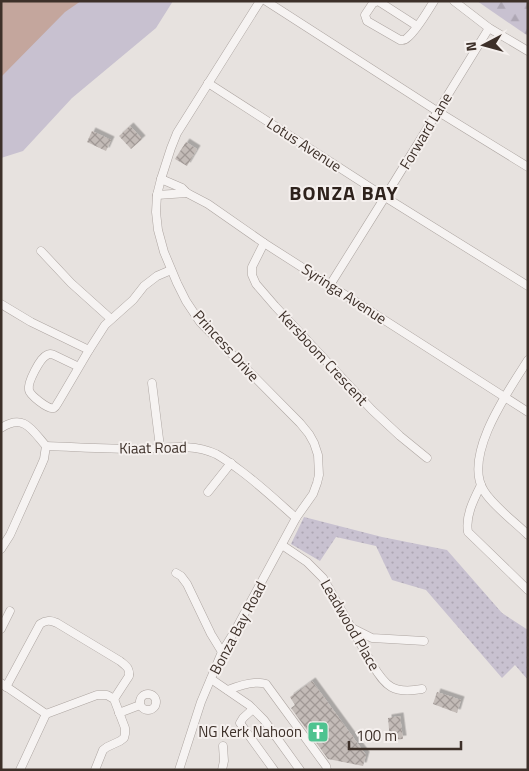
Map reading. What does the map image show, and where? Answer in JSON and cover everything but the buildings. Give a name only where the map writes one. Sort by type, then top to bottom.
[{"type":"street","name":"Princess Drive","points":[[260,1],[177,133],[157,194],[156,212],[158,230],[171,270],[186,301],[200,322],[300,423],[314,443],[318,455],[319,475],[313,494],[296,518]]},
{"type":"street","points":[[266,1],[528,167]]},
{"type":"street","points":[[417,26],[378,2],[373,3],[365,15],[367,21],[400,40],[407,40],[417,26],[434,1]]},
{"type":"street","points":[[454,1],[490,28],[528,51]]},
{"type":"street","name":"Forward Lane","points":[[330,285],[490,28]]},
{"type":"street","name":"Lotus Avenue","points":[[208,83],[528,286]]},
{"type":"street","name":"Syringa Avenue","points":[[161,179],[182,188],[187,193],[208,204],[264,244],[528,412]]},
{"type":"street","points":[[157,194],[187,193]]},
{"type":"street","name":"Kersboom Crescent","points":[[264,244],[252,267],[252,275],[256,284],[372,410],[427,458]]},
{"type":"street","points":[[42,251],[71,283],[111,319]]},
{"type":"street","points":[[79,367],[54,355],[46,355],[30,381],[30,393],[48,407],[54,408],[56,406],[79,367],[89,350],[111,319],[133,300],[138,292],[149,282],[171,270]]},
{"type":"street","points":[[1,304],[31,322],[89,350]]},
{"type":"street","points":[[528,360],[504,397],[492,421],[483,443],[478,472],[478,478],[485,493],[494,504],[528,535]]},
{"type":"street","points":[[152,383],[160,447]]},
{"type":"street","points":[[1,428],[9,423],[21,422],[26,424],[46,446],[41,466],[10,535],[1,549]]},
{"type":"street","name":"Kiaat Road","points":[[46,446],[139,449],[181,446],[198,448],[231,463],[256,482],[296,518]]},
{"type":"street","points":[[208,492],[231,463]]},
{"type":"street","points":[[481,485],[471,508],[468,532],[528,590]]},
{"type":"street","name":"Bonza Bay Road","points":[[179,770],[201,702],[222,652],[236,630],[296,518]]},
{"type":"street","name":"Leadwood Place","points":[[282,545],[307,562],[324,578],[350,627],[380,677],[387,685],[396,690],[422,689]]},
{"type":"street","points":[[176,573],[187,584],[211,634],[222,652]]},
{"type":"street","points":[[1,629],[10,610]]},
{"type":"street","points":[[46,714],[4,685],[40,624],[46,621],[57,624],[127,667],[130,672],[129,676],[114,699]]},
{"type":"street","points":[[350,627],[372,638],[424,641]]},
{"type":"street","points":[[211,679],[249,705],[264,720],[300,770]]},
{"type":"street","points":[[228,690],[248,684],[261,682],[266,684],[327,770]]},
{"type":"street","points":[[20,770],[46,714],[97,694],[106,694],[114,699],[125,728],[124,738],[103,750],[95,770]]},
{"type":"street","points":[[119,713],[140,705]]},
{"type":"street","points":[[253,709],[242,718],[240,723],[274,770]]},
{"type":"street","points":[[222,770],[224,761],[223,746]]},
{"type":"green space","points":[[1,1],[173,1],[156,28],[72,98],[23,151],[1,158]]},
{"type":"green space","points":[[477,1],[528,1],[528,36]]},
{"type":"green space","points":[[304,517],[382,537],[447,550],[502,613],[528,630],[528,680],[515,665],[502,678],[426,590],[392,580],[376,546],[336,537],[320,561],[291,544]]},
{"type":"shaded area","points":[[1,1],[81,1],[65,12],[1,77]]},
{"type":"place","name":"NG Kerk Nahoon","points":[[318,732]]},
{"type":"district","name":"BONZA BAY","points":[[344,193]]}]
